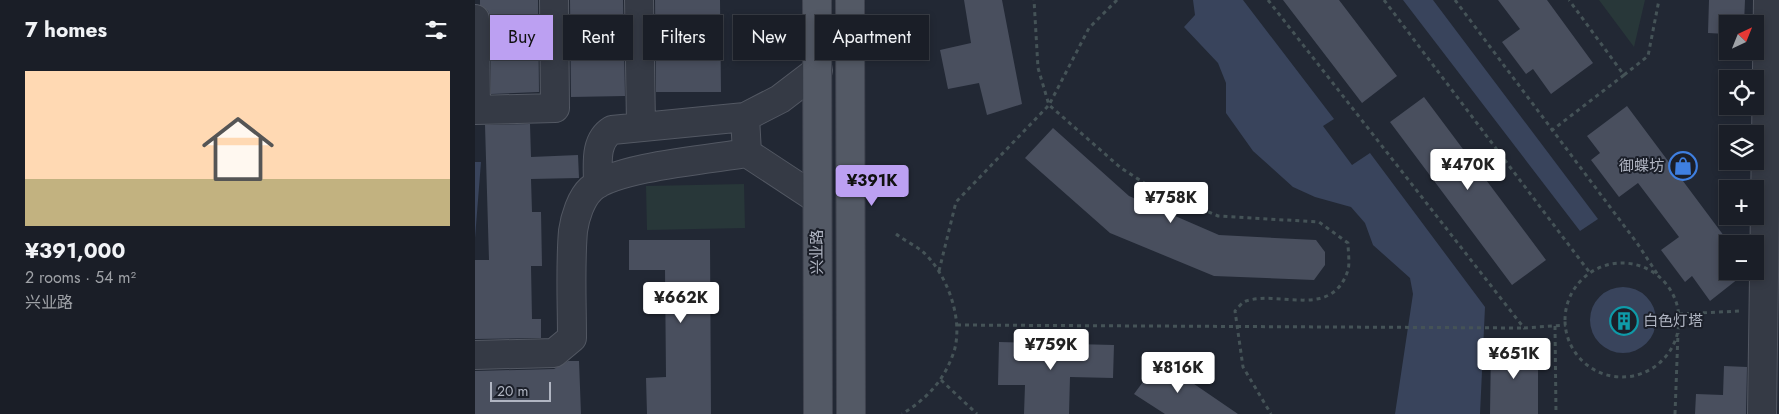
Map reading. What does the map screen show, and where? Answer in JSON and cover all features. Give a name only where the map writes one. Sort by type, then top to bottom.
[{"type":"main road","name":"兴业路","points":[[817,0],[817,15]]},
{"type":"main road","points":[[823,15],[834,11],[842,15]]},
{"type":"main road","points":[[850,13],[851,414]]},
{"type":"main road","name":"兴业路","points":[[817,60],[817,414]]},
{"type":"lane","points":[[475,19],[475,110],[555,108],[553,0]]},
{"type":"lane","points":[[639,0],[641,125]]},
{"type":"lane","points":[[1762,414],[1768,0]]},
{"type":"lane","points":[[598,184],[599,150],[606,134],[613,130],[641,125],[745,118],[780,98],[817,70]]},
{"type":"lane","points":[[745,118],[747,153]]},
{"type":"lane","points":[[475,355],[554,353],[572,338],[573,229],[580,205],[590,190],[598,184],[625,172],[747,153],[817,199]]},
{"type":"path","points":[[1033,0],[1039,68],[1049,105],[1121,168],[1149,186],[1218,216],[1319,222],[1347,243],[1348,270],[1336,289],[1317,301],[1259,299],[1245,301],[1235,311],[1243,367],[1271,414]]},
{"type":"path","points":[[939,271],[955,202],[1049,105],[1089,28],[1117,0]]},
{"type":"path","points":[[1268,0],[1524,328]]},
{"type":"path","points":[[1384,0],[1591,273]]},
{"type":"path","points":[[1455,0],[1672,292],[1679,314],[1675,414]]},
{"type":"path","points":[[1569,0],[1624,75]]},
{"type":"path","points":[[1551,131],[1648,56],[1659,0]]},
{"type":"path","points":[[896,234],[922,251],[939,271],[951,293],[957,325],[953,356],[941,380],[923,401],[902,414]]},
{"type":"path","points":[[1660,277],[1645,268],[1627,263],[1609,264],[1591,273],[1578,283],[1569,298],[1565,316],[1567,334],[1575,352],[1588,366],[1605,375],[1625,377],[1643,374],[1660,363],[1672,348],[1679,330]]},
{"type":"path","points":[[1679,314],[1763,310]]},
{"type":"path","points":[[957,325],[1524,328],[1566,325]]},
{"type":"path","points":[[1555,326],[1556,414]]},
{"type":"path","points":[[941,380],[977,414]]},
{"type":"shaded area","points":[[1599,0],[1645,0],[1634,47]]},
{"type":"shaded area","points":[[744,184],[745,228],[647,230],[646,186]]},
{"type":"water","points":[[1193,0],[1243,0],[1334,119],[1323,126],[1352,165],[1370,153],[1485,307],[1480,414],[1395,414],[1413,294],[1410,278],[1373,245],[1365,223],[1351,207],[1315,197],[1293,187],[1253,151],[1226,113],[1226,83],[1218,63],[1184,27],[1195,15]]},
{"type":"water","points":[[1403,0],[1433,0],[1598,219],[1580,231]]},
{"type":"water","points":[[475,162],[481,162],[475,238]]},
{"type":"water","points":[[1617,287],[1629,287],[1641,292],[1651,302],[1656,314],[1654,333],[1641,348],[1629,353],[1617,353],[1605,348],[1595,338],[1590,326],[1590,314],[1595,302],[1605,292]]},
{"type":"building","points":[[480,0],[538,0],[538,15],[490,16],[488,11],[480,5]]},
{"type":"building","points":[[570,0],[623,0],[623,15],[570,15]]},
{"type":"building","points":[[655,0],[720,0],[720,15],[655,15]]},
{"type":"building","points":[[964,0],[1002,0],[1022,104],[987,115],[979,83],[948,89],[940,50],[971,43]]},
{"type":"building","points":[[1283,0],[1339,0],[1397,76],[1362,103]]},
{"type":"building","points":[[1498,0],[1547,0],[1593,63],[1551,94],[1533,69],[1526,74],[1502,42],[1520,29]]},
{"type":"building","points":[[1709,0],[1745,0],[1744,15],[1719,15],[1719,34],[1708,33]]},
{"type":"building","points":[[491,60],[539,60],[539,92],[491,94]]},
{"type":"building","points":[[571,60],[624,60],[625,96],[571,97]]},
{"type":"building","points":[[656,60],[721,60],[721,92],[656,92]]},
{"type":"building","points":[[1424,97],[1546,260],[1512,285],[1390,122]]},
{"type":"building","points":[[1627,106],[1723,235],[1719,235],[1719,280],[1737,280],[1710,301],[1692,276],[1685,282],[1661,250],[1679,237],[1638,183],[1619,197],[1591,160],[1600,153],[1587,136]]},
{"type":"building","points":[[530,124],[531,157],[578,155],[579,178],[531,179],[532,212],[541,212],[542,266],[531,266],[532,319],[541,319],[541,338],[475,339],[475,260],[489,260],[485,125]]},
{"type":"building","points":[[1053,128],[1129,196],[1219,235],[1316,240],[1325,252],[1325,265],[1314,280],[1214,276],[1110,233],[1025,158]]},
{"type":"building","points":[[629,240],[710,240],[711,414],[647,414],[646,378],[666,377],[665,270],[629,270]]},
{"type":"building","name":"白色灯塔","points":[[1621,312],[1627,312],[1632,317],[1630,326],[1621,328],[1616,323],[1616,317]]},
{"type":"building","points":[[999,342],[1114,345],[1113,378],[1070,377],[1069,414],[1024,414],[1025,385],[998,385]]},
{"type":"building","points":[[1491,346],[1538,347],[1538,414],[1490,414]]},
{"type":"building","points":[[1159,360],[1238,414],[1165,414],[1134,394]]},
{"type":"building","points":[[568,361],[579,361],[581,414],[475,414],[475,371],[554,369]]},
{"type":"building","points":[[1724,366],[1747,367],[1746,414],[1695,414],[1696,394],[1723,395]]},
{"type":"place","name":"御蝶坊","points":[[1683,166]]},
{"type":"place","name":"白色灯塔","points":[[1624,321]]}]
